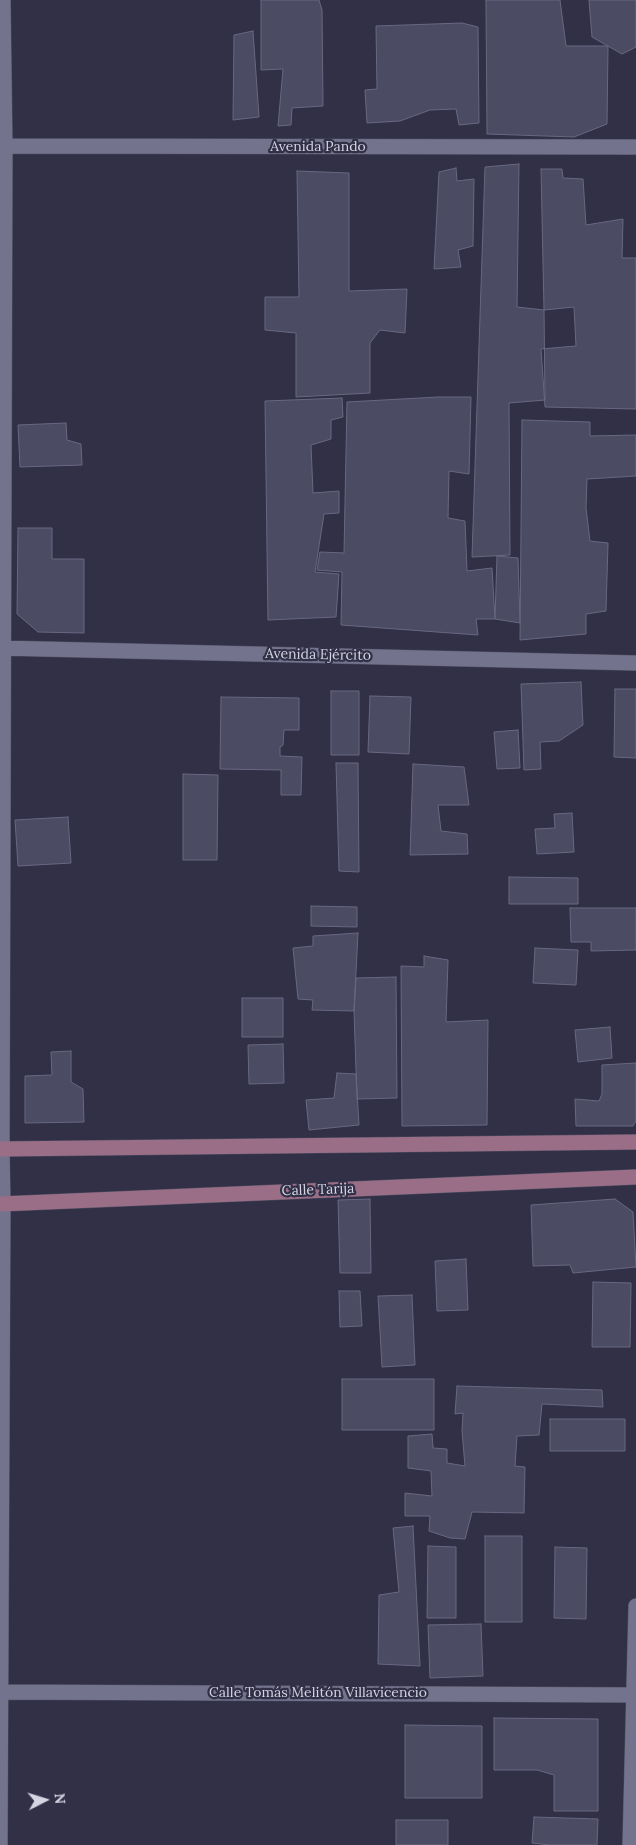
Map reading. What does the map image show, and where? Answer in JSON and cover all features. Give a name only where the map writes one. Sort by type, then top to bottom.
[{"type":"street","points":[[0,1845],[3,0]]},
{"type":"street","name":"Avenida Pando","points":[[2,146],[636,147]]},
{"type":"street","name":"Avenida Ejército","points":[[2,648],[636,663]]},
{"type":"street","points":[[1,1149],[636,1142]]},
{"type":"street","name":"Calle Tarija","points":[[2,1204],[636,1177]]},
{"type":"street","points":[[630,1845],[636,1606]]},
{"type":"street","name":"Calle Tomás Melitón Villavicencio","points":[[0,1692],[634,1695]]},
{"type":"building","points":[[261,0],[319,0],[322,10],[323,106],[292,108],[291,125],[278,126],[283,69],[261,70]]},
{"type":"building","points":[[486,0],[560,0],[566,46],[608,46],[607,124],[574,137],[487,134]]},
{"type":"building","points":[[589,0],[636,0],[636,47],[622,54],[592,37]]},
{"type":"building","points":[[462,23],[478,27],[479,123],[459,125],[456,109],[430,110],[400,121],[367,123],[365,90],[377,89],[376,26]]},
{"type":"building","points":[[253,31],[259,117],[233,120],[234,35]]},
{"type":"building","points":[[519,164],[517,307],[544,310],[545,400],[509,403],[510,555],[472,557],[485,167]]},
{"type":"building","points":[[456,168],[457,181],[474,179],[473,246],[458,250],[461,267],[434,269],[439,172]]},
{"type":"building","points":[[541,169],[562,169],[563,178],[583,179],[586,225],[623,219],[622,258],[636,258],[636,409],[545,407],[541,349],[576,346],[574,307],[544,310]]},
{"type":"building","points":[[297,171],[349,173],[349,291],[407,289],[405,333],[380,330],[370,343],[370,393],[296,397],[296,333],[265,330],[265,297],[299,297]]},
{"type":"building","points":[[471,397],[469,474],[449,471],[448,518],[465,521],[467,571],[492,568],[495,619],[476,619],[478,635],[341,625],[342,572],[317,570],[320,552],[344,553],[347,402]]},
{"type":"building","points":[[342,398],[343,417],[331,420],[331,439],[311,445],[313,493],[339,491],[339,513],[324,514],[315,572],[339,574],[336,617],[268,620],[265,401]]},
{"type":"building","points":[[522,420],[590,422],[590,436],[636,435],[636,476],[587,479],[586,508],[590,541],[608,543],[606,611],[586,614],[586,634],[520,640]]},
{"type":"building","points":[[66,423],[67,440],[81,444],[82,465],[20,467],[18,425]]},
{"type":"building","points":[[18,528],[52,528],[52,559],[84,559],[84,633],[38,632],[17,614]]},
{"type":"building","points":[[497,556],[518,558],[520,623],[495,619]]},
{"type":"building","points":[[581,682],[583,725],[559,741],[540,742],[541,769],[524,770],[521,684]]},
{"type":"building","points":[[615,689],[636,689],[636,758],[614,757]]},
{"type":"building","points":[[331,691],[359,691],[359,755],[331,755]]},
{"type":"building","points":[[370,696],[411,697],[409,754],[368,752]]},
{"type":"building","points":[[221,697],[299,698],[299,730],[284,730],[280,756],[302,757],[301,795],[281,795],[281,770],[220,769]]},
{"type":"building","points":[[518,730],[520,768],[497,769],[494,732]]},
{"type":"building","points":[[336,763],[358,763],[359,872],[339,871]]},
{"type":"building","points":[[413,764],[464,767],[469,805],[438,805],[441,831],[467,834],[468,854],[410,855]]},
{"type":"building","points":[[183,774],[218,775],[217,860],[183,860]]},
{"type":"building","points":[[572,813],[574,852],[537,854],[535,829],[555,828],[554,814]]},
{"type":"building","points":[[68,817],[71,863],[18,866],[15,820]]},
{"type":"building","points":[[509,877],[578,878],[578,904],[509,904]]},
{"type":"building","points":[[311,906],[357,907],[357,927],[311,926]]},
{"type":"building","points":[[570,908],[636,908],[636,950],[591,951],[591,942],[571,942]]},
{"type":"building","points":[[358,933],[354,1011],[312,1010],[313,1000],[298,999],[293,948],[313,946],[313,936]]},
{"type":"building","points":[[535,948],[578,950],[576,985],[533,983]]},
{"type":"building","points":[[424,956],[448,960],[446,1022],[488,1020],[487,1125],[402,1126],[401,966],[424,967]]},
{"type":"building","points":[[396,977],[397,1098],[357,1099],[354,1011],[356,978]]},
{"type":"building","points":[[242,998],[283,998],[283,1037],[242,1037]]},
{"type":"building","points":[[610,1027],[612,1058],[578,1062],[575,1030]]},
{"type":"building","points":[[283,1044],[284,1083],[249,1084],[248,1045]]},
{"type":"building","points":[[71,1051],[71,1082],[83,1089],[84,1122],[25,1123],[25,1076],[52,1075],[51,1052]]},
{"type":"building","points":[[636,1063],[636,1121],[633,1126],[576,1126],[575,1099],[599,1101],[602,1094],[602,1065]]},
{"type":"building","points":[[337,1073],[356,1074],[359,1125],[309,1130],[306,1100],[334,1098]]},
{"type":"building","points":[[370,1199],[371,1273],[340,1273],[338,1200]]},
{"type":"building","points":[[615,1199],[633,1212],[636,1267],[573,1273],[570,1265],[533,1266],[531,1205]]},
{"type":"building","points":[[466,1259],[468,1310],[437,1311],[435,1261]]},
{"type":"building","points":[[593,1282],[631,1283],[630,1347],[592,1347]]},
{"type":"building","points":[[339,1291],[360,1291],[362,1326],[340,1327]]},
{"type":"building","points":[[412,1295],[415,1365],[382,1367],[378,1296]]},
{"type":"building","points":[[342,1379],[434,1379],[434,1430],[342,1430]]},
{"type":"building","points":[[457,1386],[602,1390],[603,1407],[542,1404],[539,1435],[517,1436],[515,1466],[525,1467],[524,1513],[472,1512],[465,1539],[450,1538],[429,1531],[430,1516],[405,1516],[405,1493],[432,1496],[431,1471],[408,1468],[408,1436],[432,1434],[433,1448],[447,1449],[447,1463],[465,1466],[462,1431],[463,1413],[455,1414]]},
{"type":"building","points":[[550,1419],[625,1419],[625,1451],[550,1451]]},
{"type":"building","points":[[413,1526],[420,1666],[378,1664],[379,1595],[399,1592],[393,1528]]},
{"type":"building","points":[[485,1536],[522,1536],[522,1622],[485,1622]]},
{"type":"building","points":[[428,1546],[456,1547],[456,1618],[427,1618]]},
{"type":"building","points":[[555,1547],[587,1548],[586,1619],[554,1618]]},
{"type":"building","points":[[481,1624],[483,1676],[430,1678],[428,1625]]},
{"type":"building","points":[[494,1718],[598,1719],[598,1811],[554,1811],[554,1775],[537,1770],[494,1770]]},
{"type":"building","points":[[405,1725],[482,1726],[482,1798],[405,1798]]},
{"type":"building","points":[[534,1817],[598,1819],[597,1845],[532,1843]]},
{"type":"building","points":[[396,1820],[448,1820],[448,1845],[396,1845]]}]
